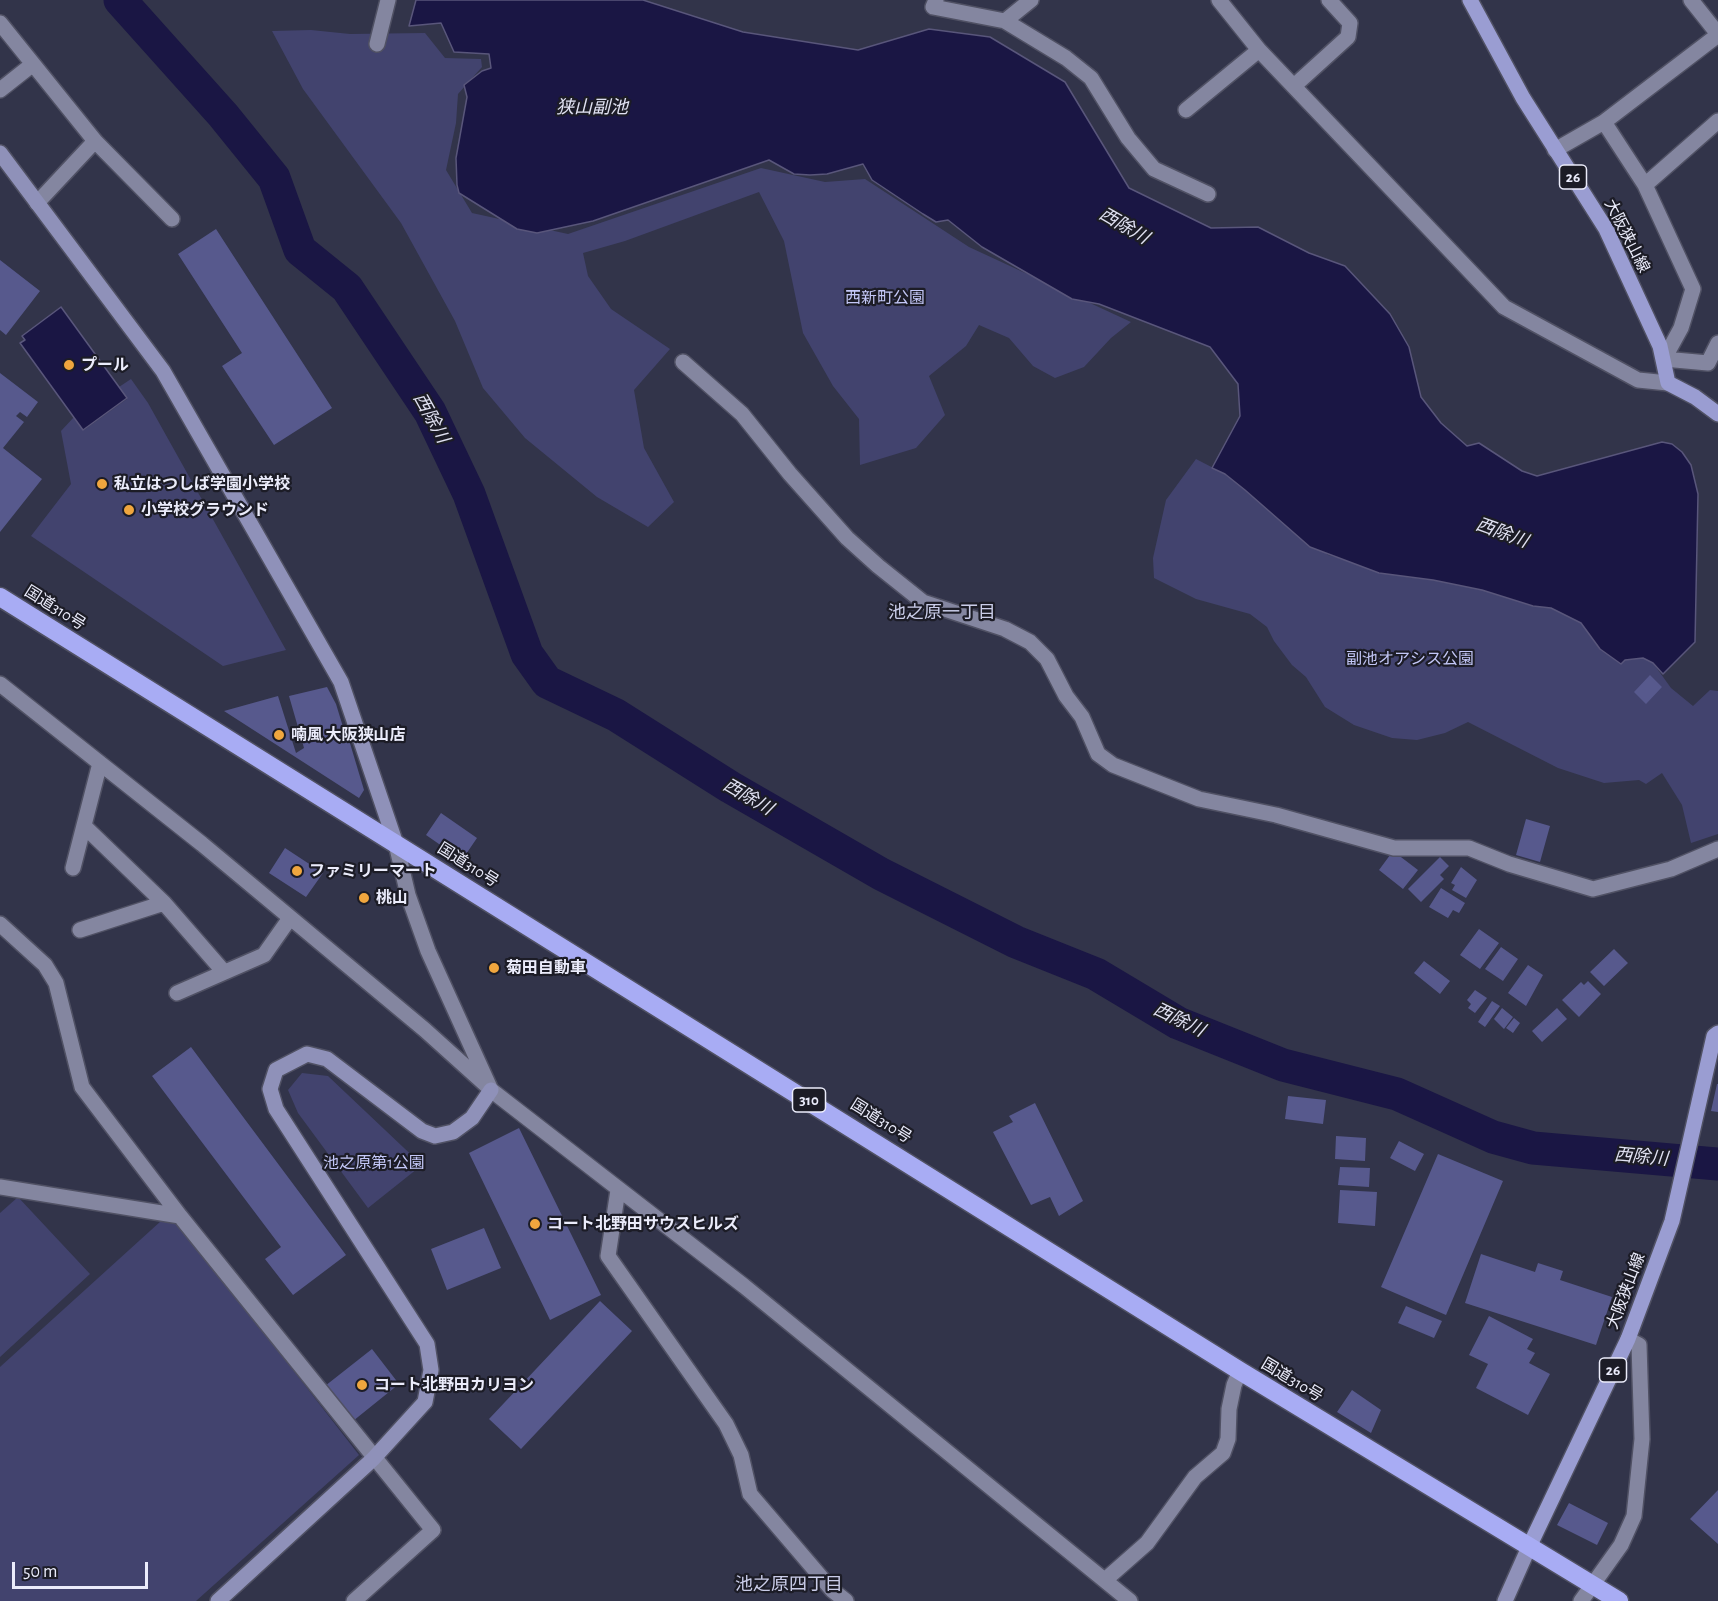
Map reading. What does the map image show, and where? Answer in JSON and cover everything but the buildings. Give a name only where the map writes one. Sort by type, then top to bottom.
[{"type":"highway","name":"国道310号","points":[[0,597],[1240,1371],[1619,1601]]},
{"type":"main road","name":"大阪狭山線","points":[[1470,0],[1500,57],[1555,150],[1606,229],[1664,359],[1668,383]]},
{"type":"main road","points":[[1668,383],[1695,397],[1718,414]]},
{"type":"main road","name":"大阪狭山線","points":[[1529,1547],[1628,1339],[1672,1221],[1714,1036],[1718,1034]]},
{"type":"street","points":[[377,44],[388,0]]},
{"type":"street","points":[[936,0],[933,7],[1005,21],[1066,58],[1091,78],[1128,138],[1154,169],[1208,195]]},
{"type":"street","points":[[1005,21],[1031,0]]},
{"type":"street","points":[[1219,0],[1259,50],[1504,307],[1638,380],[1668,383]]},
{"type":"street","points":[[1294,86],[1348,37],[1350,23],[1329,0]]},
{"type":"street","points":[[1555,150],[1604,122],[1718,34],[1691,0]]},
{"type":"street","points":[[0,23],[95,141],[172,219]]},
{"type":"street","points":[[1186,110],[1259,50]]},
{"type":"street","points":[[0,90],[33,64]]},
{"type":"street","points":[[1645,185],[1718,121]]},
{"type":"street","points":[[1604,122],[1645,185],[1693,289],[1681,328],[1664,359],[1708,363],[1718,343]]},
{"type":"street","points":[[38,203],[95,141]]},
{"type":"street","points":[[0,153],[163,371],[341,682],[396,844],[408,895],[428,951],[491,1090]]},
{"type":"street","points":[[683,362],[742,414],[790,474],[847,538],[878,566],[923,602],[1005,629],[1030,642],[1047,660],[1066,696],[1082,717],[1098,754],[1113,765],[1199,799],[1276,815],[1394,848],[1469,848],[1509,864],[1593,889],[1671,869],[1718,849]]},
{"type":"street","points":[[0,684],[290,918],[425,1030],[491,1090],[744,1286],[1130,1601]]},
{"type":"street","points":[[73,868],[100,764]]},
{"type":"street","points":[[84,826],[164,903],[224,972]]},
{"type":"street","points":[[80,930],[164,903]]},
{"type":"street","points":[[177,993],[264,955],[290,918]]},
{"type":"street","points":[[0,924],[45,965],[56,983],[82,1086],[180,1216],[432,1530],[354,1601]]},
{"type":"street","points":[[219,1601],[373,1459],[425,1402],[431,1370],[427,1344],[276,1109],[270,1089],[276,1070],[307,1054],[327,1059],[422,1131],[435,1136],[453,1132],[472,1119],[491,1090]]},
{"type":"street","points":[[0,1187],[180,1216]]},
{"type":"street","points":[[618,1190],[608,1256],[726,1424],[741,1455],[750,1494],[832,1590],[846,1601]]},
{"type":"street","points":[[1581,1601],[1594,1586],[1621,1545],[1634,1516],[1642,1439],[1639,1345],[1628,1339]]},
{"type":"street","points":[[1105,1581],[1147,1543],[1195,1477],[1223,1452],[1228,1439],[1229,1409],[1234,1385],[1240,1371]]},
{"type":"street","points":[[1505,1601],[1529,1547]]},
{"type":"green space","name":"西新町公園","points":[[311,30],[350,34],[425,33],[445,58],[481,59],[482,67],[458,94],[456,123],[446,170],[472,213],[568,234],[761,168],[825,182],[865,179],[969,247],[1131,322],[1111,338],[1084,367],[1055,378],[1033,366],[1009,338],[979,325],[966,346],[929,376],[945,415],[916,448],[860,465],[859,419],[833,386],[803,333],[784,241],[759,192],[625,241],[583,253],[588,276],[611,309],[670,349],[634,390],[644,448],[674,502],[648,527],[597,497],[525,438],[483,388],[455,321],[401,223],[303,89],[272,31]]},
{"type":"green space","name":"小学校グラウンド","points":[[131,379],[148,403],[286,650],[223,666],[31,536],[71,484],[61,431],[74,417],[84,430],[127,399],[119,387]]},
{"type":"green space","name":"副池オアシス公園","points":[[1196,459],[1225,474],[1328,555],[1407,577],[1482,590],[1533,606],[1551,608],[1581,623],[1600,649],[1625,660],[1643,658],[1653,663],[1671,688],[1693,706],[1710,690],[1718,691],[1718,834],[1691,843],[1682,805],[1662,773],[1646,784],[1639,780],[1604,783],[1558,768],[1468,722],[1445,733],[1417,740],[1392,738],[1354,725],[1325,707],[1306,677],[1292,665],[1274,641],[1267,627],[1250,614],[1196,599],[1154,578],[1153,558],[1166,500]]},
{"type":"green space","name":"池之原第1公園","points":[[302,1073],[328,1076],[422,1165],[368,1208],[298,1113],[288,1090]]},
{"type":"green space","points":[[18,1197],[90,1274],[0,1357],[0,1213]]},
{"type":"green space","points":[[161,1221],[178,1222],[359,1455],[196,1601],[0,1601],[0,1367]]},
{"type":"water","name":"狭山副池","points":[[416,0],[643,0],[743,32],[858,50],[929,29],[990,37],[1065,82],[1129,188],[1211,228],[1258,227],[1309,253],[1345,266],[1390,314],[1409,347],[1421,397],[1441,423],[1467,446],[1479,443],[1522,471],[1537,476],[1662,442],[1672,444],[1682,452],[1691,465],[1698,494],[1695,642],[1663,674],[1653,663],[1643,658],[1625,660],[1621,664],[1600,649],[1581,623],[1551,608],[1533,606],[1482,590],[1433,580],[1379,573],[1310,547],[1245,490],[1225,474],[1212,468],[1240,416],[1238,384],[1210,347],[1099,304],[1072,299],[982,247],[948,220],[936,222],[923,214],[872,180],[863,164],[827,174],[810,175],[794,174],[769,160],[593,221],[537,233],[517,229],[459,193],[457,185],[456,158],[467,97],[464,85],[482,71],[491,68],[489,54],[454,52],[441,23],[409,26]]},
{"type":"water","name":"プール","points":[[61,307],[127,398],[83,430],[20,343],[25,340],[22,336]]},
{"type":"waterway","name":"西除川","points":[[120,0],[223,115],[274,178],[300,250],[347,288],[430,412],[469,494],[527,654],[547,682],[616,715],[730,787],[881,874],[1016,942],[1096,974],[1178,1023],[1283,1065],[1397,1094],[1493,1137],[1533,1148],[1718,1164]]},
{"type":"place","name":"プール","points":[[69,365]]},
{"type":"place","name":"私立はつしば学園小学校","points":[[102,484]]},
{"type":"place","name":"小学校グラウンド","points":[[129,510]]},
{"type":"place","name":"喃風 大阪狭山店","points":[[279,735]]},
{"type":"place","name":"ファミリーマート","points":[[297,871]]},
{"type":"place","name":"桃山","points":[[364,898]]},
{"type":"place","name":"菊田自動車","points":[[494,968]]},
{"type":"place","name":"コート北野田サウスヒルズ","points":[[535,1224]]},
{"type":"place","name":"コート北野田カリヨン","points":[[362,1385]]},
{"type":"district","name":"池之原一丁目","points":[[942,613]]},
{"type":"district","name":"池之原四丁目","points":[[789,1585]]}]
